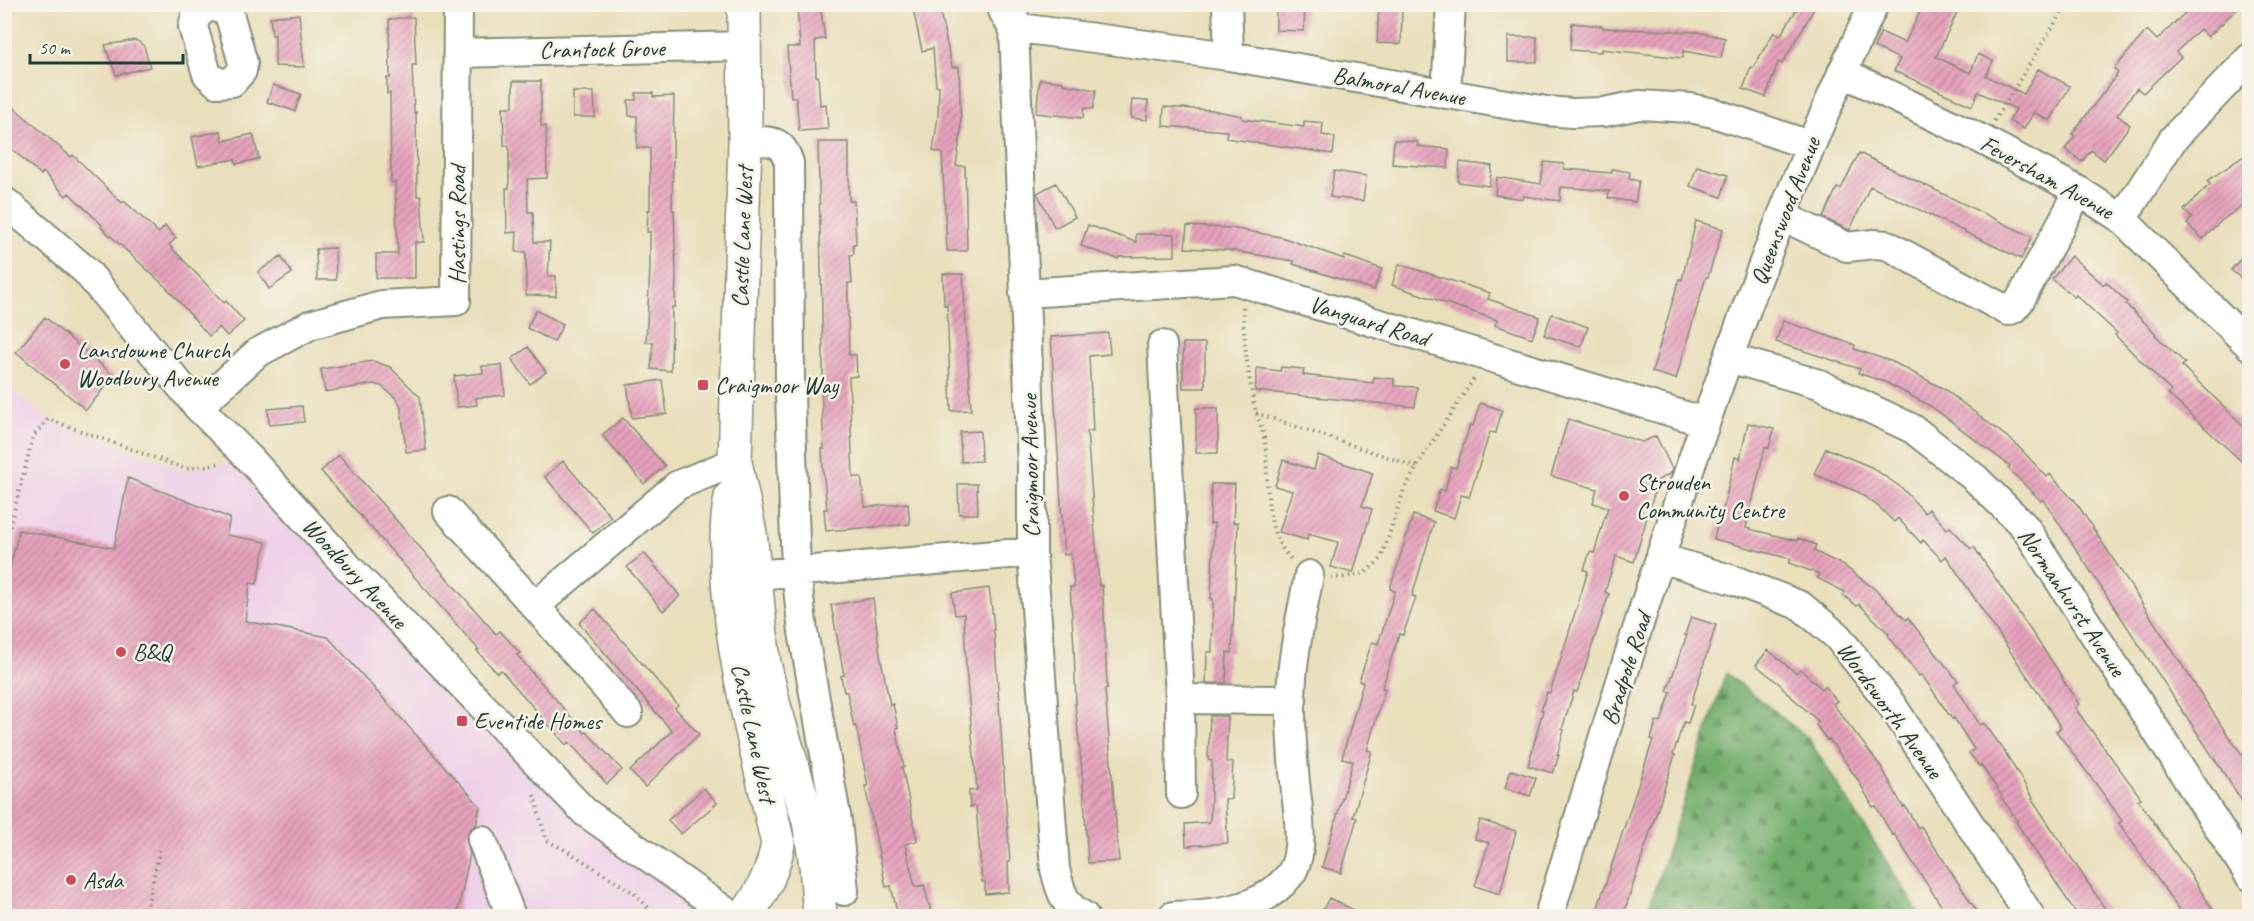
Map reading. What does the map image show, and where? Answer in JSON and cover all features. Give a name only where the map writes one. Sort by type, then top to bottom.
[{"type":"main road","name":"Castle Lane West","points":[[744,4],[745,142],[736,466],[727,512],[728,574],[731,619],[777,844],[774,862],[767,881],[745,916]]},
{"type":"main road","name":"Castle Lane West","points":[[736,466],[750,533],[764,663],[774,706],[809,821],[825,908]]},
{"type":"street","name":"Hastings Road","points":[[198,407],[257,353],[310,325],[382,305],[456,300],[458,4]]},
{"type":"street","points":[[1227,4],[1229,56]]},
{"type":"street","points":[[1446,94],[1451,4]]},
{"type":"street","name":"Queenswood Avenue","points":[[1705,422],[1809,145],[1874,4]]},
{"type":"street","name":"Balmoral Avenue","points":[[1008,12],[1229,56],[1546,111],[1604,112],[1639,105],[1690,108],[1714,113],[1809,145]]},
{"type":"street","name":"Craigmoor Avenue","points":[[1008,12],[1032,466],[1032,552],[1055,869],[1065,900],[1070,908],[1084,916]]},
{"type":"street","name":"Crantock Grove","points":[[458,53],[746,46]]},
{"type":"street","points":[[2122,219],[2173,139],[2250,58]]},
{"type":"street","name":"Feversham Avenue","points":[[1842,72],[1983,140],[2079,191],[2122,219],[2250,346]]},
{"type":"street","points":[[745,142],[777,143],[782,147],[789,163],[790,395],[796,571],[803,632],[837,821],[825,908]]},
{"type":"street","points":[[1782,216],[1847,247],[1887,245],[2007,310],[2013,309],[2019,302],[2079,191]]},
{"type":"street","name":"Woodbury Avenue","points":[[4,201],[86,272],[198,407],[250,459],[349,568],[585,812],[732,916]]},
{"type":"street","name":"Vanguard Road","points":[[1024,293],[1234,280],[1705,422]]},
{"type":"street","points":[[1162,345],[1180,699],[1181,794]]},
{"type":"street","name":"Normanhurst Avenue","points":[[1729,358],[1819,384],[1913,429],[1975,478],[2025,527],[2250,876]]},
{"type":"street","name":"Bradpole Road","points":[[1549,916],[1705,422]]},
{"type":"street","points":[[535,606],[678,485],[736,466]]},
{"type":"street","points":[[448,512],[535,606],[628,713]]},
{"type":"street","points":[[754,574],[1032,552]]},
{"type":"street","name":"Wordsworth Avenue","points":[[1661,558],[1739,582],[1801,606],[1837,636],[1890,704],[2030,916]]},
{"type":"street","points":[[1173,916],[1215,914],[1250,904],[1265,896],[1290,876],[1298,848],[1300,824],[1292,748],[1292,678],[1308,575]]},
{"type":"street","points":[[1180,699],[1292,700]]},
{"type":"street","points":[[482,840],[499,904],[511,916]]},
{"type":"path","points":[[1983,140],[2067,4]]},
{"type":"path","points":[[1242,283],[1244,351],[1256,413],[1265,442],[1267,493],[1273,526],[1285,553],[1308,575],[1349,577],[1365,573],[1381,559],[1404,490],[1488,357]]},
{"type":"path","points":[[1256,413],[1417,467]]},
{"type":"path","points":[[4,550],[33,437],[48,418],[186,469],[250,459]]},
{"type":"path","points":[[532,788],[546,840],[634,893],[656,916]]},
{"type":"path","points":[[145,916],[160,847]]},
{"type":"shaded area","points":[[4,382],[48,419],[186,469],[250,459],[585,812],[702,893],[691,916],[5,916]]},
{"type":"green space","points":[[1726,673],[1808,738],[1921,916],[1646,916]]},
{"type":"building","points":[[797,4],[820,4],[825,39],[815,40],[816,76],[818,76],[820,105],[826,104],[828,129],[799,131],[796,97],[791,97],[787,47],[800,47]]},
{"type":"building","points":[[912,4],[931,4],[933,13],[940,12],[952,67],[959,67],[961,131],[956,166],[965,166],[967,251],[947,251],[942,153],[933,151],[938,117],[939,86],[936,86],[933,48],[922,51]]},
{"type":"building","points":[[1276,4],[1305,4],[1304,31],[1276,30]]},
{"type":"building","points":[[1379,4],[1402,4],[1401,44],[1377,43]]},
{"type":"building","points":[[1800,4],[1817,4],[1782,64],[1778,62],[1766,97],[1743,89],[1751,67],[1753,68],[1774,32],[1780,36]]},
{"type":"building","points":[[1924,4],[1961,4],[1936,57],[1970,73],[1978,54],[1993,61],[1986,76],[2024,94],[2038,69],[2070,86],[2050,121],[2034,112],[2024,129],[2009,121],[2016,109],[1978,92],[1972,106],[1894,71],[1900,59],[1874,47],[1881,32],[1905,43]]},
{"type":"building","points":[[2177,4],[2242,4],[2208,37],[2200,29],[2176,52],[2181,57],[2143,93],[2137,88],[2117,115],[2130,125],[2104,160],[2091,150],[2082,162],[2065,149],[2075,136],[2072,134],[2118,73],[2114,69],[2147,30],[2157,40],[2185,13]]},
{"type":"building","points":[[299,14],[304,67],[275,66],[275,35],[272,35],[270,17]]},
{"type":"building","points":[[414,17],[416,65],[412,65],[414,113],[416,112],[417,196],[421,196],[424,242],[415,242],[415,278],[376,278],[376,254],[398,254],[395,182],[391,183],[390,93],[387,94],[387,78],[390,78],[389,19]]},
{"type":"building","points":[[1572,23],[1603,26],[1603,28],[1698,32],[1725,38],[1721,58],[1683,51],[1683,58],[1601,49],[1601,52],[1570,50]]},
{"type":"building","points":[[1508,37],[1537,37],[1537,62],[1508,62]]},
{"type":"building","points":[[136,40],[144,46],[150,67],[116,75],[105,45]]},
{"type":"building","points":[[1040,79],[1096,90],[1093,109],[1084,108],[1083,118],[1036,113]]},
{"type":"building","points":[[513,81],[541,81],[541,126],[546,126],[547,178],[527,179],[528,212],[533,212],[534,242],[550,242],[548,276],[556,276],[556,296],[526,295],[526,252],[516,252],[517,232],[507,233],[506,188],[509,188],[509,146],[504,146],[503,107],[513,107]]},
{"type":"building","points":[[273,85],[301,94],[295,111],[267,102]]},
{"type":"building","points":[[573,92],[594,92],[595,117],[573,117]]},
{"type":"building","points":[[636,93],[653,93],[653,97],[674,96],[672,210],[674,210],[676,274],[675,307],[672,307],[671,371],[651,369],[653,342],[646,342],[650,268],[650,232],[647,232],[648,210],[650,210],[650,148],[637,148],[637,116],[629,116],[628,100],[636,100]]},
{"type":"building","points":[[4,99],[71,157],[73,155],[122,203],[124,201],[159,233],[165,226],[176,238],[169,245],[244,321],[227,336],[219,327],[209,336],[168,289],[101,227],[102,225],[69,193],[66,196],[43,172],[41,175],[4,142]]},
{"type":"building","points":[[1132,100],[1148,101],[1147,120],[1131,118]]},
{"type":"building","points":[[1164,107],[1212,110],[1242,116],[1242,119],[1304,127],[1304,121],[1323,123],[1322,135],[1335,137],[1333,154],[1226,138],[1227,131],[1163,126]]},
{"type":"building","points":[[221,131],[223,141],[253,134],[259,159],[236,164],[235,159],[198,166],[192,137]]},
{"type":"building","points":[[1394,140],[1418,142],[1417,146],[1449,149],[1448,168],[1392,164]]},
{"type":"building","points":[[818,142],[849,142],[849,201],[854,201],[856,244],[853,244],[854,254],[850,255],[852,283],[848,283],[849,355],[856,355],[857,376],[849,377],[853,477],[861,477],[865,507],[908,503],[910,524],[826,531],[824,509],[827,509],[822,449],[824,449],[821,388],[823,388],[823,356]]},
{"type":"building","points":[[2250,152],[2250,200],[2221,221],[2203,239],[2187,224],[2192,218],[2184,210],[2210,184],[2207,181]]},
{"type":"building","points":[[1859,153],[2032,237],[2021,259],[1870,186],[1850,230],[1823,218],[1837,188],[1841,189]]},
{"type":"building","points":[[1460,162],[1492,166],[1489,186],[1458,182]]},
{"type":"building","points":[[1544,162],[1564,164],[1564,169],[1612,173],[1612,169],[1630,172],[1629,179],[1639,181],[1635,202],[1608,198],[1609,191],[1561,187],[1560,201],[1495,195],[1497,177],[1541,184]]},
{"type":"building","points":[[1697,166],[1728,175],[1721,197],[1690,186]]},
{"type":"building","points":[[1334,171],[1366,176],[1363,201],[1330,197]]},
{"type":"building","points":[[1056,183],[1075,217],[1055,228],[1037,193]]},
{"type":"building","points":[[1696,221],[1723,229],[1708,277],[1706,277],[1676,379],[1652,372],[1679,279],[1682,280]]},
{"type":"building","points":[[1088,225],[1136,242],[1136,234],[1175,234],[1175,256],[1119,257],[1118,259],[1081,246]]},
{"type":"building","points":[[1187,226],[1231,228],[1281,237],[1344,259],[1345,256],[1382,269],[1374,290],[1293,264],[1294,261],[1227,250],[1185,248]]},
{"type":"building","points":[[335,248],[336,280],[317,280],[316,249]]},
{"type":"building","points":[[2250,248],[2250,286],[2231,270]]},
{"type":"building","points":[[281,256],[292,273],[269,289],[258,272]]},
{"type":"building","points":[[2071,256],[2104,285],[2106,282],[2127,302],[2126,304],[2155,335],[2185,363],[2182,366],[2250,432],[2250,469],[2168,394],[2171,391],[2115,335],[2117,333],[2076,295],[2074,297],[2052,279]]},
{"type":"building","points":[[1399,264],[1490,293],[1488,299],[1540,317],[1532,338],[1495,325],[1497,320],[1392,285]]},
{"type":"building","points":[[943,274],[963,274],[971,410],[951,411],[947,304],[944,305]]},
{"type":"building","points":[[536,310],[563,324],[554,342],[527,328]]},
{"type":"building","points":[[1552,314],[1588,327],[1581,347],[1544,335]]},
{"type":"building","name":"Lansdowne Church Woodbury Avenue","points":[[45,317],[114,376],[86,410],[16,352]]},
{"type":"building","points":[[1783,321],[1855,345],[1854,349],[1893,362],[1944,389],[2015,443],[2047,477],[2050,474],[2074,499],[2227,734],[2250,765],[2250,813],[2043,499],[2041,501],[2008,468],[2010,466],[1932,407],[1885,382],[1858,373],[1860,369],[1776,342]]},
{"type":"building","points":[[1108,333],[1110,354],[1089,356],[1093,431],[1087,431],[1099,586],[1102,585],[1107,688],[1105,689],[1119,861],[1088,863],[1075,704],[1070,587],[1074,587],[1071,554],[1064,555],[1051,337]]},
{"type":"building","points":[[1183,343],[1205,343],[1205,388],[1183,388]]},
{"type":"building","points":[[528,347],[546,372],[530,384],[512,359]]},
{"type":"building","points":[[373,361],[390,367],[420,397],[426,450],[406,452],[401,407],[397,399],[381,386],[373,384],[325,392],[321,369]]},
{"type":"building","points":[[502,365],[505,395],[476,398],[477,405],[457,407],[454,376],[483,373],[482,366]]},
{"type":"building","points":[[1281,367],[1304,369],[1303,375],[1373,383],[1374,377],[1394,379],[1394,386],[1417,387],[1415,407],[1255,391],[1257,368],[1280,371]]},
{"type":"building","points":[[662,380],[667,414],[632,418],[627,385]]},
{"type":"building","points":[[1480,403],[1502,410],[1496,433],[1490,432],[1469,497],[1461,495],[1454,518],[1433,511],[1440,489],[1445,491],[1451,467],[1456,468]]},
{"type":"building","points":[[302,406],[304,422],[269,425],[268,409]]},
{"type":"building","points":[[1196,408],[1218,408],[1218,453],[1196,453]]},
{"type":"building","points":[[623,418],[665,466],[644,484],[602,435]]},
{"type":"building","name":"Strouden Community Centre","points":[[1568,419],[1642,442],[1656,436],[1672,469],[1671,473],[1658,480],[1634,562],[1616,556],[1605,592],[1609,594],[1577,692],[1574,691],[1562,729],[1564,730],[1557,755],[1559,755],[1553,773],[1528,766],[1543,710],[1541,710],[1547,692],[1550,693],[1588,571],[1584,570],[1590,552],[1594,553],[1608,507],[1593,503],[1597,489],[1551,476]]},
{"type":"building","points":[[1748,423],[1774,429],[1769,448],[1765,447],[1746,528],[1797,541],[1798,538],[1816,545],[1814,551],[1844,566],[1877,591],[1906,620],[1908,618],[1958,681],[1954,684],[1980,725],[1984,723],[2003,749],[2032,799],[2110,916],[2078,916],[2016,822],[2018,821],[2002,796],[1981,765],[1979,766],[1969,753],[1974,749],[1954,718],[1952,719],[1922,675],[1919,676],[1889,634],[1859,604],[1857,606],[1843,595],[1845,592],[1817,578],[1819,574],[1789,563],[1791,559],[1714,539],[1718,522],[1720,523],[1735,457],[1740,459]]},
{"type":"building","points":[[980,431],[981,461],[961,462],[960,432]]},
{"type":"building","points":[[1826,448],[1871,467],[1902,488],[1925,513],[1929,509],[1947,529],[1950,527],[1971,549],[1974,547],[2063,678],[2079,704],[2075,708],[2141,798],[2138,800],[2217,916],[2183,916],[2119,823],[2122,821],[2056,731],[2061,728],[2046,704],[1946,556],[1942,560],[1923,540],[1921,543],[1898,518],[1894,522],[1879,507],[1858,492],[1814,474]]},
{"type":"building","points":[[339,455],[496,634],[500,631],[520,653],[517,655],[585,733],[587,732],[622,770],[607,784],[569,742],[566,745],[501,670],[497,673],[321,471]]},
{"type":"building","points":[[1318,455],[1373,473],[1362,506],[1372,509],[1353,573],[1331,567],[1338,542],[1308,534],[1307,540],[1279,532],[1292,491],[1275,486],[1283,460],[1314,470]]},
{"type":"building","points":[[563,461],[611,517],[593,533],[545,477]]},
{"type":"building","points":[[128,478],[230,518],[226,535],[266,542],[257,584],[250,583],[245,621],[328,637],[480,806],[476,825],[470,829],[466,837],[470,854],[457,916],[4,916],[4,594],[19,530],[114,548]]},
{"type":"building","points":[[958,484],[977,484],[978,514],[959,514]]},
{"type":"building","points":[[1211,484],[1235,484],[1233,523],[1238,522],[1232,653],[1227,652],[1226,683],[1206,683],[1207,652],[1212,652],[1213,599],[1211,599],[1214,523],[1210,524]]},
{"type":"building","points":[[1413,515],[1434,522],[1412,596],[1416,597],[1403,635],[1399,634],[1382,688],[1385,689],[1367,750],[1372,751],[1353,817],[1357,818],[1341,873],[1322,867],[1353,761],[1342,758],[1363,683],[1359,681],[1372,642],[1378,644],[1395,591],[1390,589]]},
{"type":"building","points":[[644,553],[680,596],[663,611],[627,567]]},
{"type":"building","points":[[989,588],[1010,862],[1008,862],[1009,892],[985,894],[976,806],[970,807],[969,791],[977,790],[966,669],[964,614],[955,615],[952,593]]},
{"type":"building","points":[[873,598],[880,655],[890,705],[893,704],[898,728],[896,728],[904,767],[902,767],[917,841],[905,844],[915,887],[924,885],[932,916],[898,916],[891,886],[886,887],[865,786],[868,786],[856,726],[854,727],[847,692],[844,692],[841,676],[844,675],[831,605]]},
{"type":"building","points":[[595,609],[678,705],[675,708],[699,734],[645,787],[630,771],[672,731],[579,623]]},
{"type":"building","points":[[1691,617],[1716,625],[1691,704],[1694,705],[1688,723],[1684,722],[1673,754],[1675,755],[1623,916],[1595,916],[1653,740],[1651,739],[1656,721],[1661,722],[1671,692],[1667,691]]},
{"type":"building","points":[[1768,650],[1796,673],[1800,669],[1822,689],[1825,686],[1837,701],[1833,704],[1882,768],[1903,807],[1905,806],[1918,828],[1921,826],[1980,916],[1948,916],[1894,834],[1892,835],[1876,806],[1873,807],[1858,780],[1829,739],[1827,740],[1816,725],[1819,722],[1783,687],[1756,665]]},
{"type":"building","points":[[1210,716],[1228,716],[1226,762],[1233,762],[1231,799],[1225,799],[1228,843],[1186,846],[1185,824],[1210,822],[1212,761],[1208,760]]},
{"type":"building","points":[[1511,770],[1536,778],[1530,796],[1505,788]]},
{"type":"building","points":[[704,788],[717,803],[681,834],[668,820]]},
{"type":"building","points":[[1480,820],[1516,831],[1500,894],[1475,886],[1489,843],[1475,839]]},
{"type":"building","points":[[1329,898],[1366,916],[1320,916]]},
{"type":"place","name":"Lansdowne Church Woodbury Avenue","points":[[65,364]]},
{"type":"place","name":"Craigmoor Way","points":[[703,385]]},
{"type":"place","name":"Strouden Community Centre","points":[[1624,496]]},
{"type":"place","name":"B&Q","points":[[121,652]]},
{"type":"place","name":"Eventide Homes","points":[[462,721]]},
{"type":"place","name":"Asda","points":[[71,880]]}]
